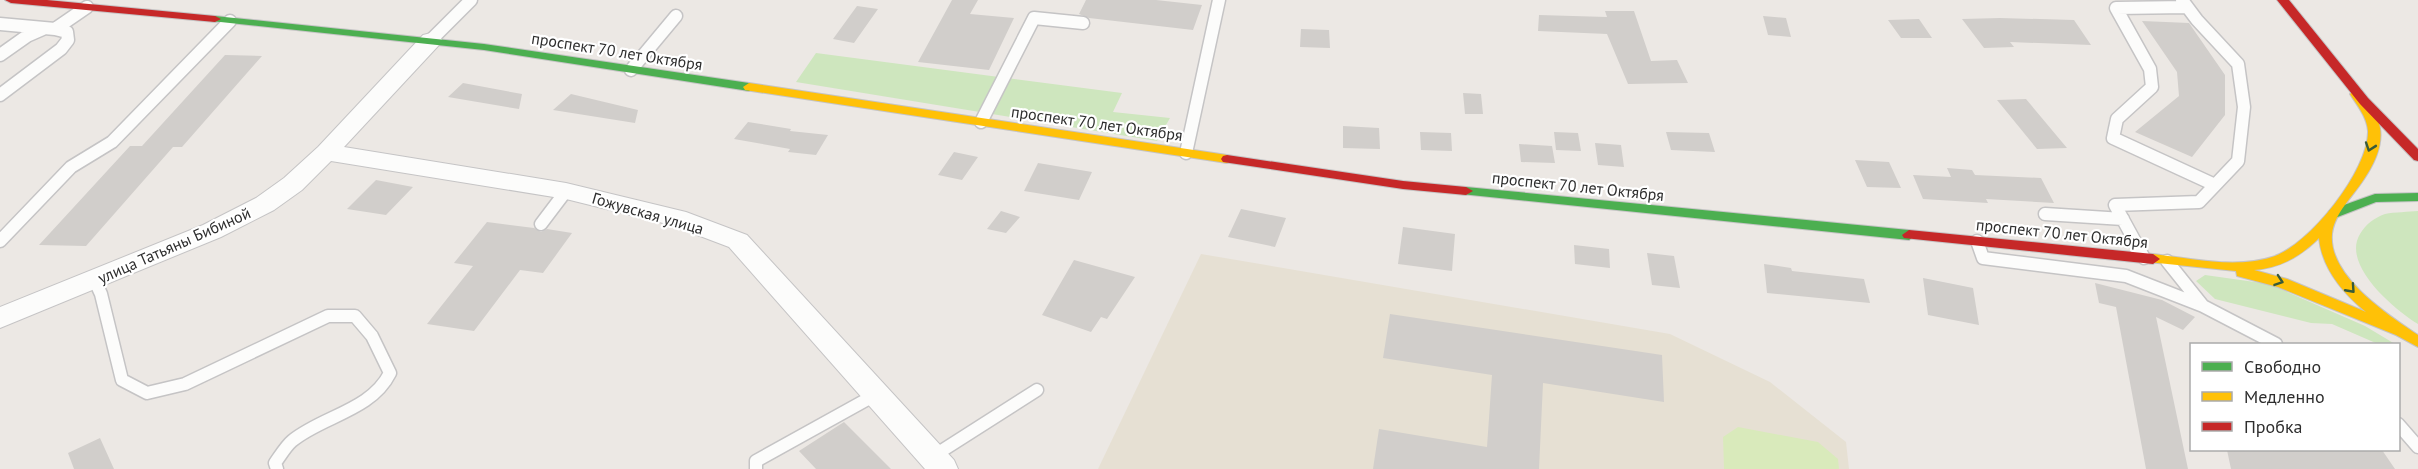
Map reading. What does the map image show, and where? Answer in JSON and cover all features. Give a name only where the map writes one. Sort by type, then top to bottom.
[{"type":"main road","name":"проспект 70 лет Октября","points":[[11,0],[430,40],[981,123],[1458,191],[2144,258],[2252,265],[2281,260],[2299,249],[2333,216]]},
{"type":"main road","points":[[2283,0],[2356,94],[2390,132],[2418,157]]},
{"type":"main road","points":[[2356,94],[2372,119],[2375,134],[2354,186],[2325,229],[2326,251],[2338,275],[2362,301],[2418,342]]},
{"type":"main road","points":[[2333,216],[2362,199],[2397,195],[2418,197]]},
{"type":"main road","name":"проспект 70 лет Октября","points":[[2181,261],[2261,275],[2403,333]]},
{"type":"street","name":"улица Татьяны Бибиной","points":[[0,318],[95,281],[212,231],[265,204],[293,184],[326,152],[430,40]]},
{"type":"street","name":"Гожувская улица","points":[[326,152],[566,191],[676,218],[738,241],[938,463]]},
{"type":"lane","points":[[430,40],[471,0]]},
{"type":"lane","points":[[1186,153],[1219,0]]},
{"type":"lane","points":[[2144,258],[2115,205],[2199,202],[2238,161],[2244,107],[2238,64],[2184,4],[2116,8],[2150,69],[2152,87],[2116,119],[2113,138],[2215,185]]},
{"type":"lane","points":[[0,55],[27,36],[49,29],[87,7]]},
{"type":"lane","points":[[631,70],[676,16]]},
{"type":"lane","points":[[981,123],[1034,18],[1083,23]]},
{"type":"lane","points":[[0,240],[71,167],[111,142],[230,21]]},
{"type":"lane","points":[[0,24],[68,33],[68,39],[61,49],[0,94]]},
{"type":"lane","points":[[541,224],[566,191]]},
{"type":"lane","points":[[2045,214],[2123,219]]},
{"type":"lane","points":[[1977,241],[1983,258],[2126,276],[2203,306],[2272,343]]},
{"type":"lane","points":[[2166,260],[2203,306]]},
{"type":"lane","points":[[95,281],[101,294],[122,380],[147,393],[186,384],[327,316],[356,316],[372,336],[390,373],[384,385],[371,397],[292,441],[275,463],[277,469]]},
{"type":"lane","points":[[938,463],[1037,390]]},
{"type":"lane","points":[[756,469],[756,461],[875,395]]},
{"type":"lane","points":[[2400,426],[2418,447]]},
{"type":"shaded area","points":[[1201,254],[1670,334],[1770,382],[1846,442],[1849,469],[1098,469]]},
{"type":"green space","points":[[816,53],[1122,93],[1113,112],[1170,118],[1157,141],[796,82]]},
{"type":"green space","points":[[2418,211],[2418,324],[2385,298],[2373,285],[2358,259],[2356,246],[2362,230],[2377,217],[2389,213]]},
{"type":"green space","points":[[2205,275],[2269,284],[2365,326],[2393,343],[2376,343],[2332,324],[2311,323],[2215,299],[2196,281]]},
{"type":"green space","points":[[1738,427],[1818,442],[1838,459],[1839,469],[1724,469],[1723,437]]},
{"type":"building","points":[[952,0],[978,0],[970,14],[1014,18],[989,70],[918,62]]},
{"type":"building","points":[[1086,0],[1156,0],[1202,5],[1193,30],[1089,18],[1079,14]]},
{"type":"building","points":[[857,6],[878,9],[854,43],[833,39]]},
{"type":"building","points":[[1605,11],[1634,11],[1651,61],[1677,60],[1688,83],[1628,84],[1607,34],[1538,31],[1539,15],[1607,17]]},
{"type":"building","points":[[1763,16],[1786,18],[1791,37],[1768,35]]},
{"type":"building","points":[[1919,19],[1932,38],[1901,38],[1888,20]]},
{"type":"building","points":[[1962,19],[2074,20],[2091,45],[2010,42],[2014,47],[1984,48]]},
{"type":"building","points":[[2142,21],[2189,23],[2225,75],[2225,115],[2192,157],[2135,132],[2179,96],[2177,72]]},
{"type":"building","points":[[1301,29],[1329,30],[1330,48],[1300,47]]},
{"type":"building","points":[[225,55],[262,56],[182,147],[173,147],[86,246],[39,245],[130,146],[142,146]]},
{"type":"building","points":[[463,83],[522,94],[519,109],[448,97]]},
{"type":"building","points":[[1463,93],[1481,94],[1483,114],[1465,114]]},
{"type":"building","points":[[571,94],[638,110],[635,123],[553,110]]},
{"type":"building","points":[[2026,99],[2067,148],[2037,149],[1997,100]]},
{"type":"building","points":[[748,122],[791,129],[790,131],[828,135],[816,155],[788,152],[790,149],[734,139]]},
{"type":"building","points":[[1343,126],[1379,128],[1380,149],[1343,148]]},
{"type":"building","points":[[1420,132],[1451,133],[1452,151],[1421,150]]},
{"type":"building","points":[[1554,132],[1578,133],[1581,151],[1556,150]]},
{"type":"building","points":[[1666,132],[1709,133],[1715,152],[1671,150]]},
{"type":"building","points":[[1595,143],[1621,145],[1624,167],[1598,165]]},
{"type":"building","points":[[1519,144],[1552,146],[1555,163],[1521,162]]},
{"type":"building","points":[[954,152],[978,157],[962,180],[938,175]]},
{"type":"building","points":[[1855,160],[1889,162],[1901,188],[1867,187]]},
{"type":"building","points":[[1038,163],[1092,172],[1079,200],[1024,191]]},
{"type":"building","points":[[1947,168],[1972,170],[1975,175],[2041,178],[2054,203],[1986,199],[1988,203],[1923,199],[1913,175],[1951,177]]},
{"type":"building","points":[[376,180],[413,187],[386,215],[347,209]]},
{"type":"building","points":[[1241,209],[1286,218],[1275,247],[1228,237]]},
{"type":"building","points":[[1001,211],[1020,217],[1006,233],[987,229]]},
{"type":"building","points":[[487,222],[534,228],[541,232],[547,229],[572,233],[543,273],[520,270],[474,331],[427,324],[473,266],[454,263]]},
{"type":"building","points":[[1403,227],[1455,234],[1452,271],[1398,264]]},
{"type":"building","points":[[1574,245],[1609,249],[1610,268],[1575,264]]},
{"type":"building","points":[[1647,253],[1674,256],[1680,288],[1652,285]]},
{"type":"building","points":[[1074,260],[1135,277],[1107,319],[1101,317],[1091,332],[1042,315]]},
{"type":"building","points":[[1764,264],[1791,268],[1792,271],[1864,279],[1870,303],[1767,293]]},
{"type":"building","points":[[1923,278],[1973,288],[1979,325],[1928,315]]},
{"type":"building","points":[[2095,283],[2162,300],[2195,317],[2183,330],[2156,317],[2188,469],[2146,469],[2116,307],[2099,303]]},
{"type":"building","points":[[1390,314],[1662,355],[1664,402],[1543,383],[1539,469],[1373,469],[1379,429],[1487,447],[1492,375],[1383,358]]},
{"type":"building","points":[[844,422],[891,469],[816,469],[799,451]]},
{"type":"building","points":[[100,438],[114,469],[74,469],[68,453]]},
{"type":"building","points":[[2227,451],[2383,451],[2395,469],[2231,469]]},
{"type":"traffic: fast","points":[[215,19],[484,47],[749,87]]},
{"type":"traffic: fast","points":[[1466,191],[1909,235]]},
{"type":"traffic: fast","points":[[2335,213],[2375,198],[2418,197]]},
{"type":"traffic: slow","points":[[749,87],[1227,159]]},
{"type":"traffic: slow","points":[[2356,94],[2372,120],[2374,130],[2371,154],[2360,176],[2332,215],[2325,234],[2327,252],[2336,271],[2350,289],[2385,320],[2418,342]]},
{"type":"traffic: slow","points":[[2153,259],[2222,266],[2275,262],[2294,252],[2331,219]]},
{"type":"traffic: slow","points":[[2242,272],[2282,283],[2395,330]]},
{"type":"traffic: jam","points":[[11,0],[215,19]]},
{"type":"traffic: jam","points":[[2283,0],[2364,101],[2418,157]]},
{"type":"traffic: jam","points":[[1227,159],[1403,185],[1466,191]]},
{"type":"traffic: jam","points":[[1909,235],[2153,259]]}]
